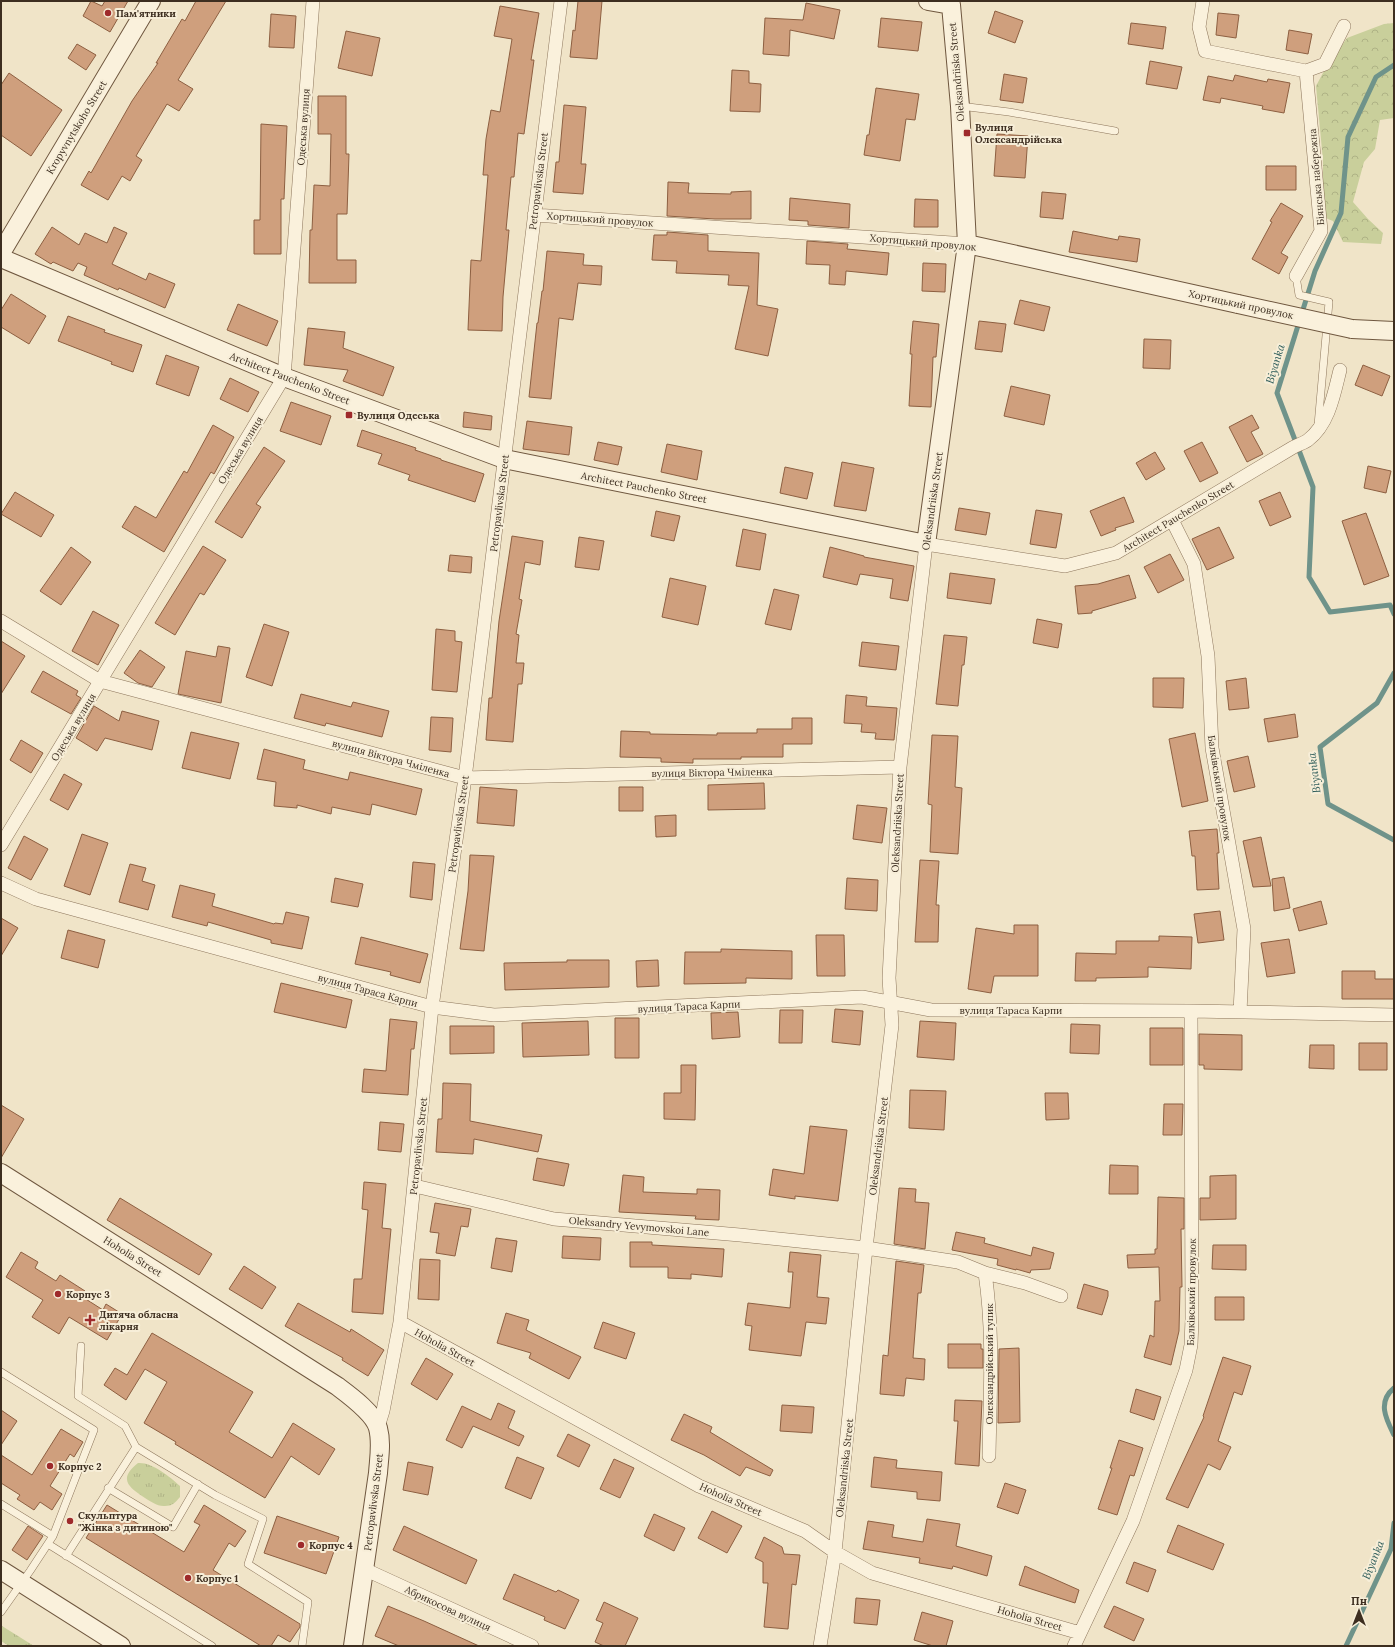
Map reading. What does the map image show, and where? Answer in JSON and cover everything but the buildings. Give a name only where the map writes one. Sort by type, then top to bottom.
[{"type":"street","name":"Kropyvnytskoho Street","points":[[1,253],[151,1]]},
{"type":"street","name":"Одеська вулиця","points":[[1,845],[284,377],[313,1]]},
{"type":"street","name":"Petropavlivska Street","points":[[353,1646],[378,1473],[380,1448],[378,1427],[383,1411],[400,1322],[432,1007],[465,778],[560,1]]},
{"type":"street","points":[[928,1],[952,3]]},
{"type":"street","points":[[1203,1],[1199,27],[1205,52],[1306,71],[1325,64],[1344,26]]},
{"type":"street","name":"Oleksandriiska Street","points":[[820,1646],[835,1552],[866,1248],[892,1025],[889,978],[900,767],[926,544],[967,244],[960,106],[952,3]]},
{"type":"street","name":"Біянська набережна","points":[[1296,276],[1321,232],[1306,71]]},
{"type":"street","name":"Хортицький провулок","points":[[534,215],[967,244],[1352,329],[1394,331]]},
{"type":"street","name":"Architect Pauchenko Street","points":[[1,258],[284,377],[504,459],[926,544],[1065,566],[1116,553],[1313,435]]},
{"type":"street","points":[[1313,435],[1330,409],[1340,370]]},
{"type":"street","name":"Балківський провулок","points":[[1172,520],[1194,564],[1208,656],[1212,748],[1244,929],[1240,1012]]},
{"type":"street","name":"вулиця Віктора Чміленка","points":[[1,621],[100,681],[465,778],[900,767]]},
{"type":"street","name":"вулиця Тараса Карпи","points":[[1,883],[36,899],[432,1007],[494,1015],[862,998],[931,1010],[1191,1011],[1394,1015]]},
{"type":"street","name":"Балківський провулок","points":[[1074,1646],[1133,1520],[1188,1363],[1191,1345],[1192,1319],[1191,1011]]},
{"type":"street","name":"Hoholia Street","points":[[1,1173],[337,1386],[361,1404],[378,1427]]},
{"type":"street","name":"Oleksandry Yevymovskoi Lane","points":[[414,1186],[554,1219],[740,1235],[866,1248]]},
{"type":"street","points":[[866,1248],[958,1262],[985,1273],[1025,1283],[1061,1296]]},
{"type":"street","name":"Олександрійський тупик","points":[[985,1273],[989,1297],[989,1456]]},
{"type":"street","name":"Hoholia Street","points":[[400,1322],[699,1486],[805,1532],[835,1552],[872,1572],[1080,1633]]},
{"type":"street","points":[[1,1570],[121,1646]]},
{"type":"street","name":"Абрикосова вулиця","points":[[364,1570],[532,1646]]},
{"type":"lane","points":[[960,106],[1009,112],[1115,131]]},
{"type":"lane","points":[[1296,276],[1299,295],[1329,302],[1313,435]]},
{"type":"lane","points":[[81,1346],[78,1396],[125,1426],[136,1447],[215,1494],[263,1519],[248,1564],[308,1602],[302,1646]]},
{"type":"lane","points":[[1,1372],[94,1430],[53,1536],[1,1612]]},
{"type":"lane","points":[[66,1556],[108,1488],[136,1447]]},
{"type":"lane","points":[[108,1488],[173,1527],[198,1484]]},
{"type":"lane","points":[[1,1504],[53,1536]]},
{"type":"lane","points":[[48,1544],[212,1646]]},
{"type":"green space","points":[[1394,23],[1394,118],[1380,120],[1375,149],[1364,162],[1353,202],[1383,233],[1381,244],[1343,242],[1333,221],[1323,217],[1323,161],[1316,86],[1324,71],[1347,38],[1384,24]]},
{"type":"green space","points":[[138,1463],[155,1467],[180,1486],[180,1497],[177,1501],[170,1505],[160,1506],[149,1501],[134,1490],[130,1486],[127,1478],[128,1474]]},
{"type":"green space","points":[[1,1626],[34,1646],[9,1646],[1,1641]]},
{"type":"waterway","name":"Biyanka","points":[[1394,65],[1376,77],[1348,137],[1341,213],[1315,271],[1277,393],[1313,487],[1309,577],[1330,612],[1390,605],[1394,614]]},
{"type":"waterway","name":"Biyanka","points":[[1394,673],[1377,703],[1320,747],[1328,804],[1394,840]]},
{"type":"waterway","name":"Biyanka","points":[[1394,1388],[1389,1393],[1384,1405],[1386,1417],[1394,1435]]},
{"type":"waterway","name":"Biyanka","points":[[1346,1646],[1391,1549],[1394,1523]]},
{"type":"place","name":"Пам'ятники","points":[[108,13]]},
{"type":"place","name":"Вулиця Олександрійська","points":[[967,133]]},
{"type":"place","name":"Вулиця Одеська","points":[[349,415]]},
{"type":"place","name":"Корпус 3","points":[[58,1294]]},
{"type":"place","name":"Дитяча обласна лікарня","points":[[90,1320]]},
{"type":"place","name":"Корпус 2","points":[[50,1466]]},
{"type":"place","name":"Скульптура \"Жінка з дитиною\"","points":[[70,1521]]},
{"type":"place","name":"Корпус 4","points":[[301,1545]]},
{"type":"place","name":"Корпус 1","points":[[188,1578]]}]
